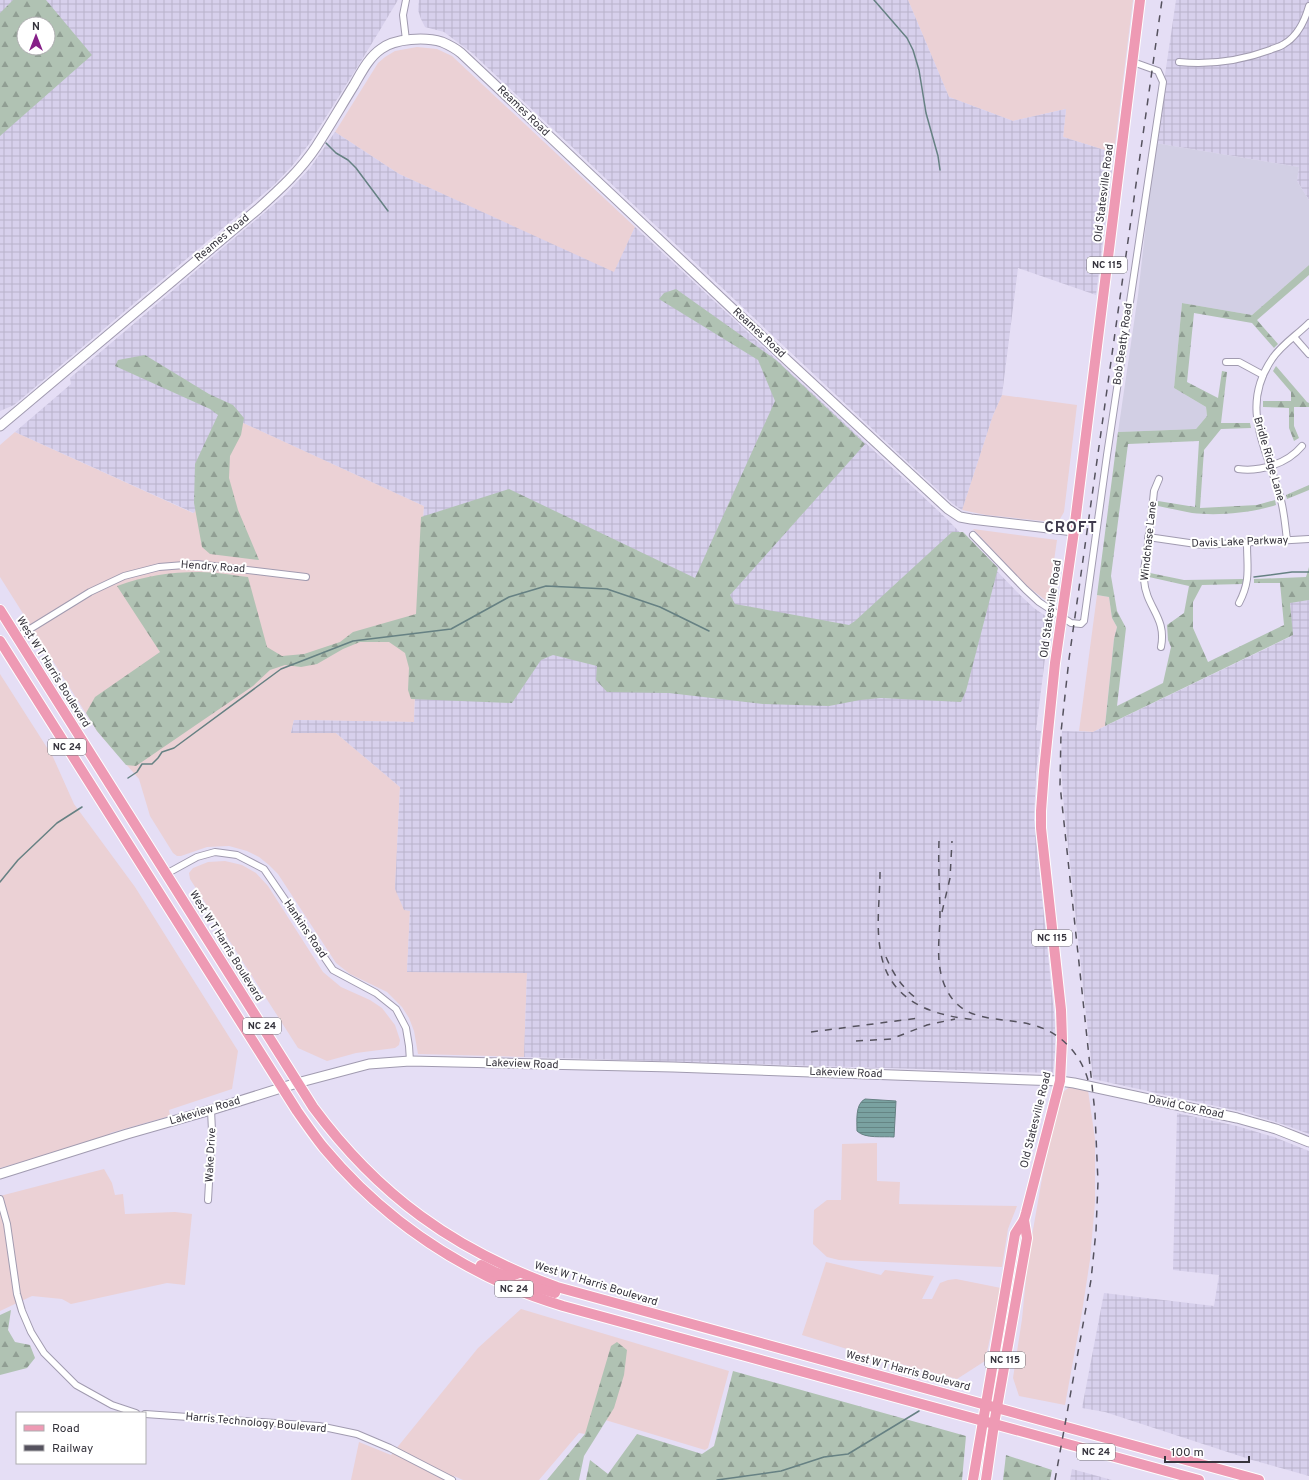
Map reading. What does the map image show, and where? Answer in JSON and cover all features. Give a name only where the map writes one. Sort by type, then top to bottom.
[{"type":"main road","name":"Old Statesville Road","points":[[973,1480],[1015,1234],[1021,1223],[1060,1081],[1062,1024],[1044,857],[1041,811],[1050,712],[1140,0]]},
{"type":"main road","name":"Reames Road","points":[[0,426],[258,209],[285,184],[298,171],[315,148],[371,59],[380,49],[406,40],[435,40],[450,45],[461,53],[787,360],[948,509],[960,517],[971,519],[1074,531]]},
{"type":"main road","name":"West W T Harris Boulevard","points":[[0,610],[313,1107],[337,1138],[363,1167],[390,1192],[432,1226],[474,1251],[519,1273],[556,1287],[1260,1480]]},
{"type":"main road","name":"NC 24","points":[[1,645],[281,1088],[314,1134],[339,1165],[368,1194],[413,1232],[460,1262],[507,1286],[587,1313],[1199,1480]]},
{"type":"main road","name":"Lakeview Road","points":[[0,1174],[297,1083],[369,1064],[410,1061],[680,1068],[1060,1081]]},
{"type":"main road","name":"David Cox Road","points":[[1060,1081],[1237,1118],[1276,1129],[1309,1142]]},
{"type":"main road","name":"Old Statesville Road","points":[[986,1480],[996,1408],[1027,1238],[1021,1223]]},
{"type":"main road","points":[[1009,1337],[1008,1321],[1011,1294],[1021,1247],[1021,1223]]},
{"type":"main road","points":[[413,1232],[501,1274],[512,1276],[519,1273]]},
{"type":"main road","points":[[507,1286],[523,1284],[582,1299],[623,1306]]},
{"type":"street","points":[[406,0],[403,15],[406,40]]},
{"type":"street","points":[[1179,62],[1202,64],[1223,62],[1261,53],[1284,44],[1297,32],[1304,21],[1309,6]]},
{"type":"street","name":"Bob Beatty Road","points":[[1062,618],[1071,623],[1080,624],[1083,623],[1085,619],[1110,434],[1162,82],[1158,71],[1133,62]]},
{"type":"street","name":"Bridle Ridge Lane","points":[[1287,540],[1282,503],[1257,424],[1256,413],[1258,394],[1263,375],[1275,355],[1309,324]]},
{"type":"street","points":[[1294,337],[1309,354]]},
{"type":"street","points":[[1226,362],[1239,362],[1263,375]]},
{"type":"street","points":[[1238,469],[1257,469],[1270,466],[1292,456],[1302,446]]},
{"type":"street","name":"Windchase Lane","points":[[1160,479],[1154,491],[1144,578],[1146,594],[1156,612],[1162,628],[1163,636],[1161,647]]},
{"type":"street","points":[[973,536],[1039,602],[1062,618]]},
{"type":"street","name":"Davis Lake Parkway","points":[[1148,537],[1171,542],[1203,546],[1287,540],[1309,540]]},
{"type":"street","points":[[1239,603],[1248,582],[1247,543]]},
{"type":"street","name":"Hendry Road","points":[[17,637],[90,592],[124,576],[159,567],[197,564],[306,577]]},
{"type":"street","name":"Hankins Road","points":[[166,874],[197,857],[215,852],[237,855],[264,869],[333,970],[376,993],[396,1009],[406,1028],[410,1061]]},
{"type":"street","name":"Wake Drive","points":[[208,1200],[212,1131],[211,1110]]},
{"type":"street","points":[[0,1199],[7,1224],[17,1294],[30,1332],[44,1352],[76,1385],[112,1406],[133,1412]]},
{"type":"street","name":"Harris Technology Boulevard","points":[[146,1414],[319,1426],[356,1434],[390,1448],[452,1480]]},
{"type":"shaded area","points":[[0,0],[398,0],[309,144],[292,166],[275,184],[14,405],[0,411]]},
{"type":"shaded area","points":[[419,0],[908,0],[949,97],[1013,121],[1066,109],[1063,137],[1114,153],[1096,295],[1018,268],[1002,395],[993,415],[962,510],[953,504],[900,455],[472,53],[444,32],[425,27],[418,10]]},
{"type":"shaded area","points":[[908,0],[1133,0],[1114,153],[1063,137],[1066,109],[1013,121],[949,97]]},
{"type":"shaded area","points":[[1176,0],[1309,0],[1309,200],[1297,181],[1299,167],[1155,143]]},
{"type":"shaded area","points":[[417,47],[437,49],[452,56],[635,227],[614,273],[399,174],[335,132],[378,63],[395,51]]},
{"type":"shaded area","points":[[335,132],[399,174],[614,272],[635,227],[948,520],[1020,595],[1034,608],[1050,619],[1036,730],[1041,731],[1036,773],[1034,819],[1055,1023],[1053,1073],[524,1057],[527,973],[407,972],[410,911],[404,910],[395,889],[400,787],[336,733],[291,733],[294,720],[414,722],[424,506],[237,420],[194,513],[15,432],[71,384],[70,378],[285,195],[310,168]]},
{"type":"shaded area","points":[[1155,143],[1299,167],[1297,181],[1309,200],[1309,265],[1252,315],[1182,303],[1174,388],[1206,407],[1207,416],[1196,429],[1118,432],[1138,295]]},
{"type":"shaded area","points":[[1002,395],[1077,405],[1064,512],[1060,519],[1053,522],[986,515],[962,510],[993,415]]},
{"type":"shaded area","points":[[237,420],[424,506],[414,722],[294,720],[291,732],[336,733],[400,787],[395,889],[410,910],[407,972],[527,973],[524,1057],[418,1054],[414,1031],[409,1018],[402,1007],[387,992],[350,974],[336,963],[278,874],[269,865],[259,857],[247,851],[229,846],[207,847],[181,856],[177,856],[173,853],[150,816],[139,779],[97,731],[0,577],[0,445],[15,432],[193,513]]},
{"type":"shaded area","points":[[973,529],[1057,540],[1048,602],[1027,586]]},
{"type":"shaded area","points":[[1097,595],[1109,597],[1112,618],[1117,627],[1114,639],[1105,726],[1093,732],[1079,731]]},
{"type":"shaded area","points":[[1309,600],[1309,1134],[1243,1112],[1093,1079],[1064,808],[1061,766],[1062,731],[1093,732],[1292,636],[1290,602]]},
{"type":"shaded area","points":[[0,674],[53,757],[74,804],[135,887],[238,1051],[232,1089],[169,1110],[170,1116],[110,1133],[112,1137],[0,1168]]},
{"type":"shaded area","points":[[225,861],[242,865],[256,873],[268,886],[323,972],[341,987],[370,1000],[382,1008],[395,1025],[400,1040],[399,1045],[395,1048],[356,1053],[327,1061],[298,1048],[190,879],[189,873],[193,868],[208,862]]},
{"type":"shaded area","points":[[1070,1087],[1088,1090],[1095,1139],[1095,1202],[1090,1260],[1065,1405],[1019,1396],[1013,1378],[1022,1319],[1028,1258],[1043,1173],[1058,1105],[1064,1091]]},
{"type":"shaded area","points":[[865,1099],[896,1101],[894,1137],[874,1137],[860,1134],[857,1131],[858,1109],[862,1101]]},
{"type":"shaded area","points":[[1177,1113],[1237,1126],[1274,1137],[1309,1151],[1309,1476],[1252,1460],[1105,1412],[1082,1408],[1104,1293],[1214,1306],[1219,1275],[1173,1270]]},
{"type":"shaded area","points":[[877,1143],[877,1181],[900,1182],[899,1204],[1017,1206],[1008,1229],[1002,1267],[839,1260],[827,1257],[813,1244],[814,1210],[827,1200],[841,1200],[842,1144]]},
{"type":"shaded area","points":[[104,1169],[112,1183],[115,1195],[123,1194],[125,1214],[175,1212],[192,1214],[185,1285],[167,1283],[71,1304],[62,1299],[32,1296],[0,1311],[0,1196]]},
{"type":"shaded area","points":[[826,1262],[881,1275],[885,1270],[934,1276],[922,1299],[932,1299],[940,1283],[948,1280],[956,1279],[1001,1288],[985,1361],[957,1379],[863,1354],[802,1335]]},
{"type":"shaded area","points":[[521,1309],[729,1371],[708,1448],[705,1450],[592,1416],[585,1434],[579,1433],[539,1480],[463,1480],[454,1476],[453,1480],[351,1480],[359,1442],[391,1455],[478,1348]]},
{"type":"shaded area","points":[[1072,1469],[1112,1480],[1070,1480]]},
{"type":"green space","points":[[13,0],[46,0],[92,55],[0,136],[0,13]]},
{"type":"green space","points":[[1309,265],[1309,275],[1257,320],[1278,344],[1274,348],[1252,323],[1194,313],[1187,382],[1218,398],[1222,371],[1227,372],[1221,423],[1250,423],[1251,428],[1221,429],[1204,450],[1200,508],[1257,505],[1275,500],[1276,505],[1245,512],[1213,514],[1192,513],[1158,506],[1158,501],[1195,507],[1199,441],[1128,444],[1111,576],[1117,611],[1126,628],[1117,706],[1163,683],[1171,647],[1168,640],[1167,625],[1184,613],[1189,586],[1149,577],[1150,573],[1184,580],[1244,579],[1243,584],[1202,585],[1193,602],[1193,628],[1208,662],[1284,625],[1280,583],[1254,583],[1254,579],[1306,577],[1309,567],[1309,600],[1290,603],[1293,635],[1105,726],[1114,639],[1117,627],[1112,618],[1109,597],[1097,595],[1118,432],[1196,429],[1207,416],[1206,407],[1174,388],[1182,303],[1252,315]]},
{"type":"green space","points":[[676,289],[776,360],[865,444],[730,595],[735,604],[849,625],[952,532],[963,532],[998,568],[966,691],[961,702],[881,698],[860,700],[829,706],[763,704],[669,693],[607,692],[596,680],[597,666],[553,655],[541,660],[512,703],[411,699],[408,690],[409,668],[405,653],[389,642],[360,642],[343,649],[317,664],[301,667],[285,665],[270,670],[253,686],[136,766],[126,765],[97,731],[86,713],[95,697],[160,652],[117,586],[137,580],[157,575],[188,572],[211,572],[248,577],[267,647],[282,656],[304,654],[340,642],[353,632],[416,614],[421,517],[509,489],[695,578],[775,401],[758,360],[659,299],[664,293]]},
{"type":"green space","points":[[145,355],[209,394],[233,405],[244,418],[241,435],[230,456],[229,478],[238,510],[259,560],[210,554],[202,547],[194,503],[195,464],[218,415],[210,409],[115,366],[118,360]]},
{"type":"green space","points":[[1276,366],[1309,403],[1309,407],[1294,407],[1294,426],[1299,438],[1294,441],[1289,428],[1289,408],[1263,407],[1263,401],[1291,401],[1291,392],[1273,371]]},
{"type":"green space","points":[[1309,485],[1309,490],[1287,499],[1286,495]]},
{"type":"green space","points":[[11,1310],[8,1330],[15,1342],[30,1345],[35,1358],[27,1368],[0,1375],[0,1315]]},
{"type":"green space","points":[[617,1342],[627,1350],[624,1375],[614,1408],[584,1456],[579,1480],[547,1480],[585,1434],[611,1346]]},
{"type":"green space","points":[[733,1371],[966,1436],[962,1480],[586,1480],[590,1460],[608,1474],[637,1434],[702,1454],[714,1446]]},
{"type":"green space","points":[[1006,1455],[1052,1470],[1050,1480],[1003,1480]]},
{"type":"waterway","points":[[874,0],[907,38],[913,50],[919,70],[926,113],[938,156],[940,170]]},
{"type":"waterway","points":[[326,143],[336,153],[348,160],[356,168],[388,211]]},
{"type":"waterway","points":[[1254,577],[1292,572],[1309,572]]},
{"type":"waterway","points":[[128,778],[137,772],[142,764],[152,764],[162,752],[174,748],[281,669],[353,641],[451,629],[509,597],[546,586],[607,589],[660,607],[709,631]]},
{"type":"waterway","points":[[0,882],[18,860],[57,823],[82,807]]},
{"type":"waterway","points":[[717,1480],[781,1471],[824,1457],[848,1454],[919,1411]]},
{"type":"railway","points":[[1055,1480],[1091,1280],[1096,1231],[1098,1182],[1095,1113],[1060,785],[1061,732],[1069,659],[1162,0]]},
{"type":"railway","points":[[939,841],[939,960],[941,976],[951,997],[959,1006],[980,1016],[1029,1024],[1049,1031],[1058,1037],[1073,1052],[1079,1060],[1088,1080]]},
{"type":"railway","points":[[942,912],[950,878],[952,841]]},
{"type":"railway","points":[[880,872],[878,920],[879,939],[884,966],[892,981],[902,993],[914,1002],[928,1009],[944,1015],[978,1020]]},
{"type":"railway","points":[[886,957],[900,982],[920,1001]]},
{"type":"railway","points":[[811,1032],[919,1018]]},
{"type":"railway","points":[[856,1041],[891,1039],[927,1025],[955,1019]]},
{"type":"district","name":"CROFT","points":[[1071,528]]}]
